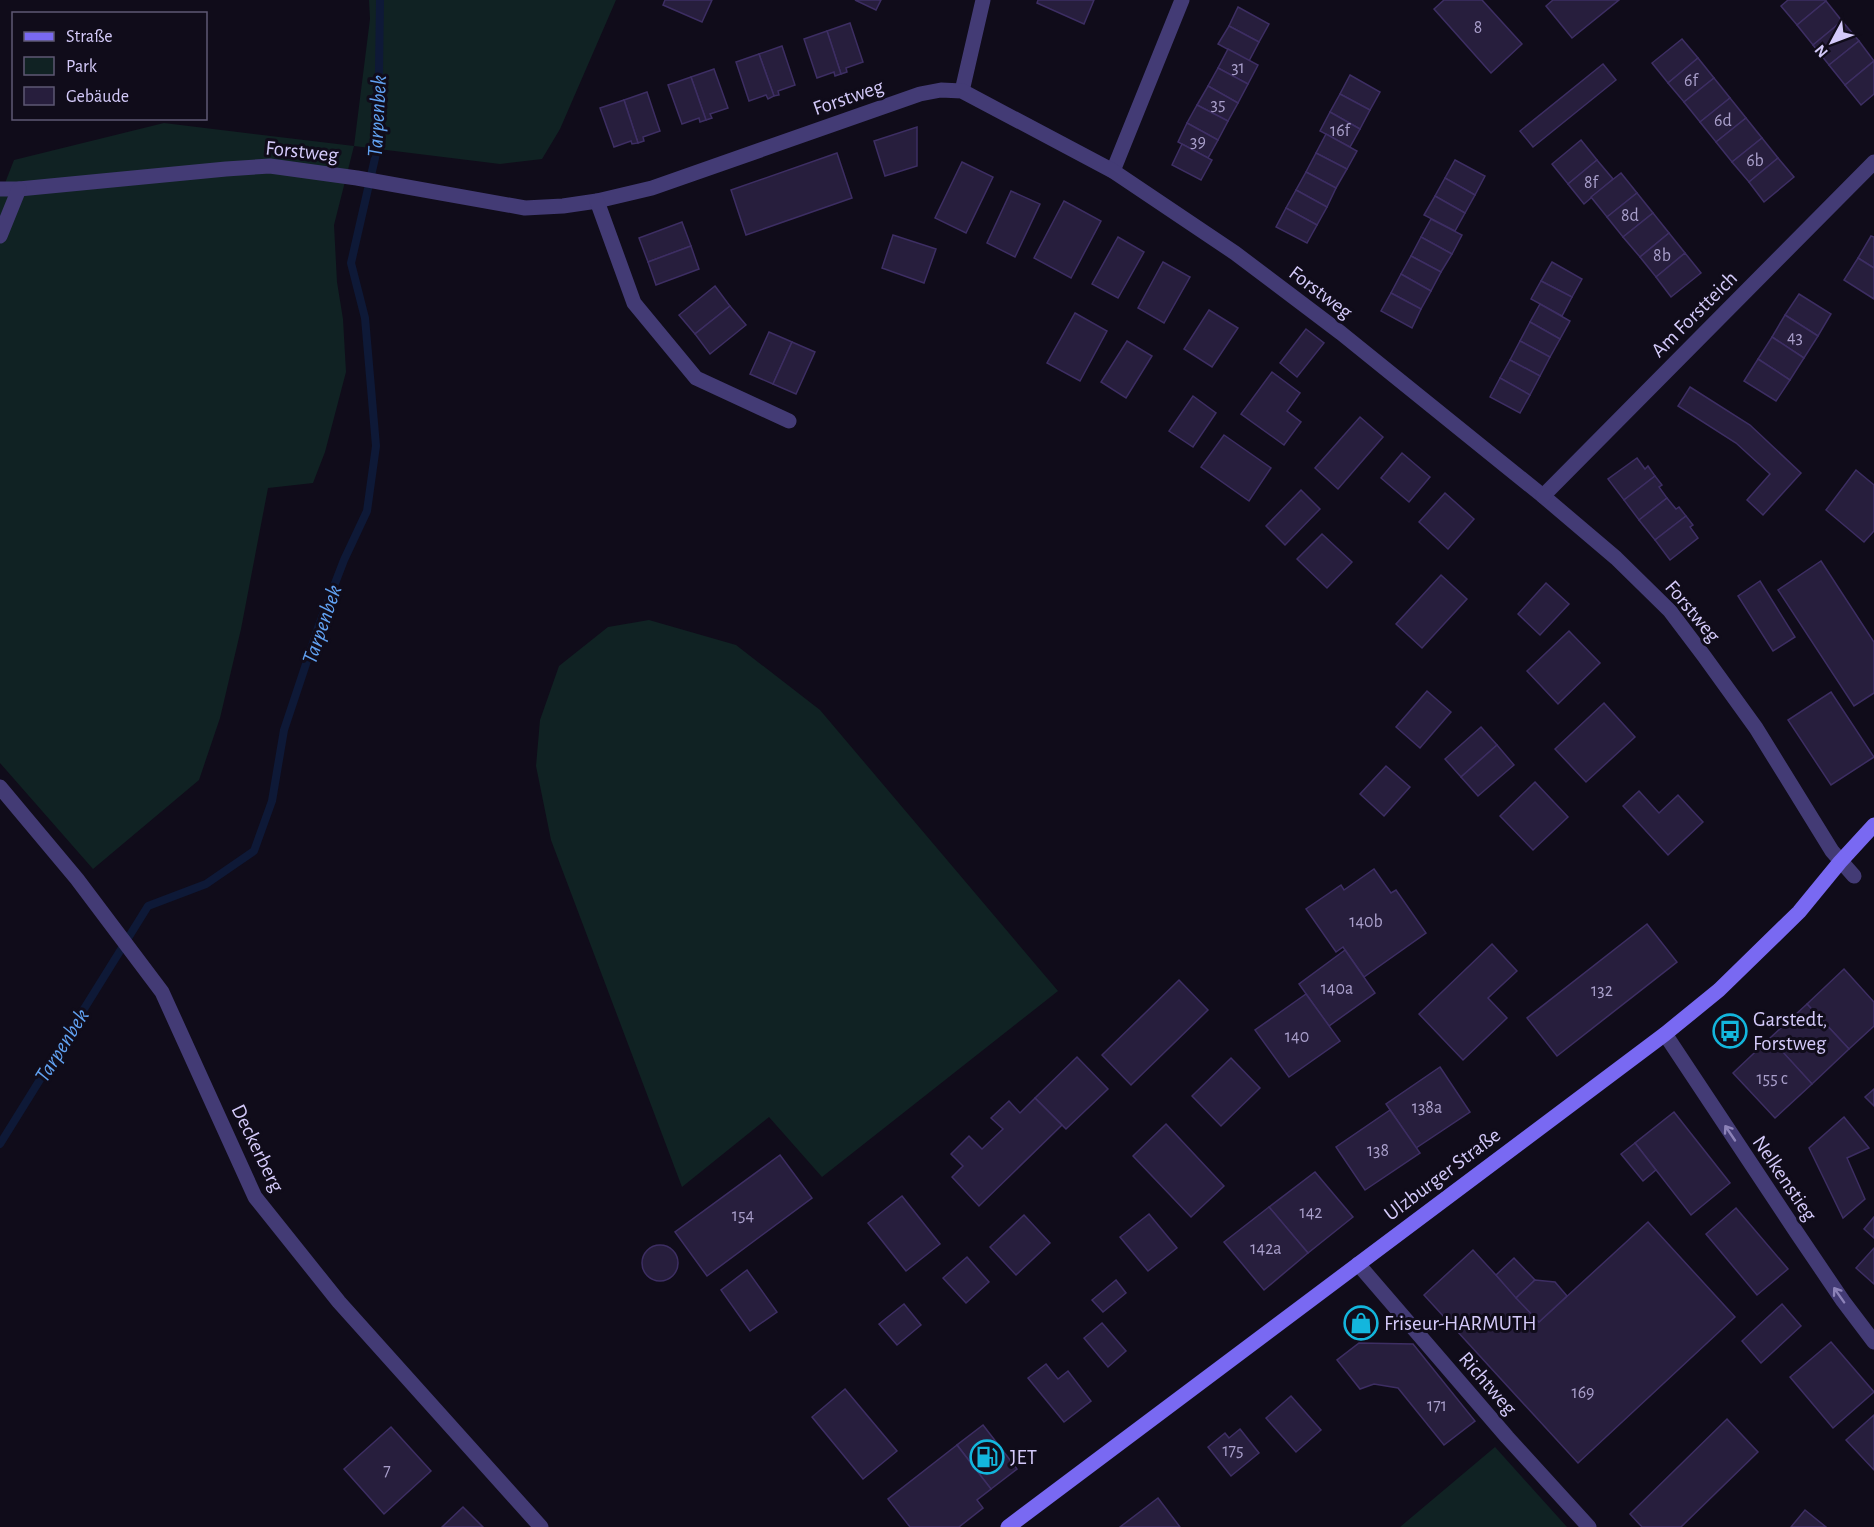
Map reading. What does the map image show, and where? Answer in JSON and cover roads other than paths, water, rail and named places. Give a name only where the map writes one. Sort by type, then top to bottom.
[{"type":"main road","name":"Ulzburger Straße","points":[[1008,1527],[1665,1034],[1719,990],[1799,912],[1874,825]]},
{"type":"street","points":[[962,91],[983,0]]},
{"type":"street","points":[[1113,171],[1182,0]]},
{"type":"street","name":"Forstweg","points":[[0,189],[270,166],[357,178],[525,208],[563,206],[597,201],[652,188],[920,94],[941,90],[962,91],[1113,171],[1235,254],[1341,333],[1616,558],[1670,611],[1756,728],[1840,862],[1854,876]]},
{"type":"street","name":"Am Forstteich","points":[[1543,496],[1874,162]]},
{"type":"street","points":[[0,236],[19,189]]},
{"type":"street","points":[[597,201],[634,303],[696,378],[789,421]]},
{"type":"street","name":"Deckerberg","points":[[0,787],[77,879],[162,992],[255,1197],[339,1302],[541,1527]]},
{"type":"street","name":"Nelkenstieg","points":[[1665,1034],[1803,1243],[1874,1341]]},
{"type":"street","name":"Richtweg","points":[[1358,1264],[1501,1430],[1589,1527]]},
{"type":"waterway","name":"Tarpenbek","points":[[0,1144],[148,906],[206,884],[254,851],[272,801],[284,730],[319,625],[344,560],[367,511],[376,446],[365,318],[351,263],[378,145],[380,0]]},
{"type":"place","name":"Garstedt, Forstweg","points":[[1730,1031]]},
{"type":"place","name":"Friseur-HARMUTH","points":[[1361,1323]]},
{"type":"place","name":"JET","points":[[987,1457]]}]
